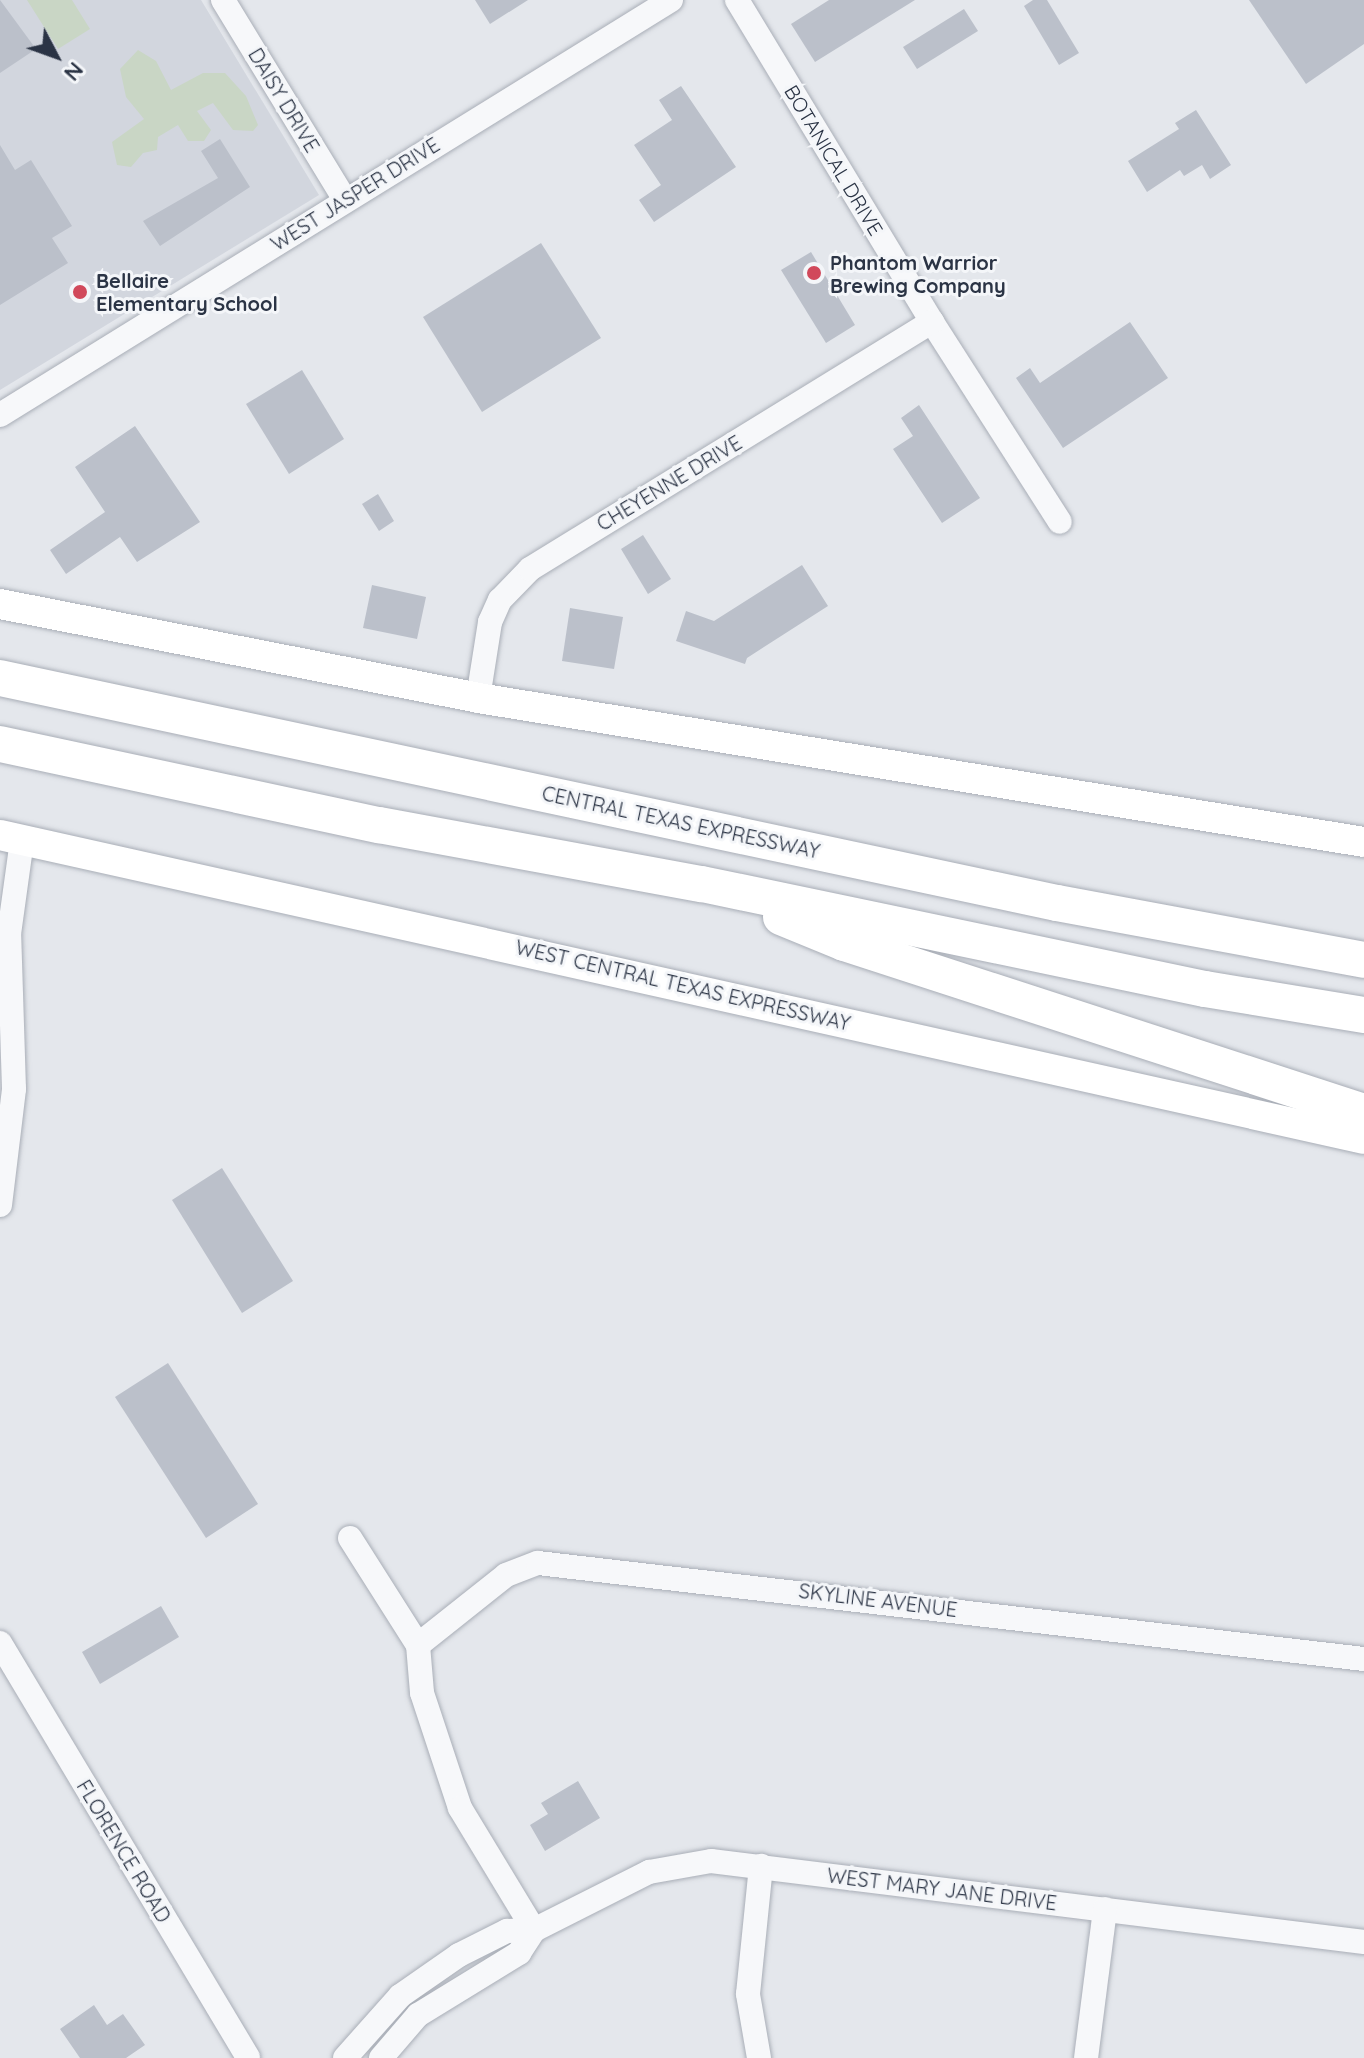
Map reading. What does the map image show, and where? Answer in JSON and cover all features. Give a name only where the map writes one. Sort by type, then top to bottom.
[{"type":"highway","name":"CENTRAL TEXAS EXPRESSWAY","points":[[0,678],[1294,949],[1364,960]]},
{"type":"highway","points":[[0,744],[379,825],[702,884],[1205,989],[1364,1015]]},
{"type":"highway","points":[[702,884],[844,943],[1364,1112]]},
{"type":"highway","points":[[1294,949],[1364,940]]},
{"type":"main road","points":[[0,604],[478,698],[1364,842]]},
{"type":"main road","name":"WEST CENTRAL TEXAS EXPRESSWAY","points":[[11,837],[1364,1139]]},
{"type":"street","name":"DAISY DRIVE","points":[[223,0],[345,200]]},
{"type":"street","name":"WEST JASPER DRIVE","points":[[0,415],[671,0]]},
{"type":"street","name":"BOTANICAL DRIVE","points":[[737,0],[932,322],[1060,522]]},
{"type":"street","name":"CHEYENNE DRIVE","points":[[478,698],[490,622],[500,600],[530,569],[932,322]]},
{"type":"street","points":[[0,1205],[14,1089],[9,934],[11,837]]},
{"type":"street","points":[[350,1538],[418,1645],[422,1693],[460,1808],[534,1930]]},
{"type":"street","name":"SKYLINE AVENUE","points":[[418,1645],[506,1575],[538,1563],[1364,1659]]},
{"type":"street","name":"FLORENCE ROAD","points":[[0,1643],[248,2058]]},
{"type":"street","name":"WEST MARY JANE DRIVE","points":[[345,2058],[400,1996],[507,1931],[534,1930],[649,1872],[711,1861],[1364,1942]]},
{"type":"street","points":[[759,2058],[748,1994],[761,1866]]},
{"type":"street","points":[[1086,2058],[1105,1909]]},
{"type":"street","name":"WEST MARY JANE DRIVE","points":[[381,2058],[418,2015],[519,1953],[534,1930]]},
{"type":"street","points":[[400,1996],[418,2015]]},
{"type":"shaded area","name":"Bellaire Elementary School","points":[[0,0],[201,0],[319,195],[0,390]]},
{"type":"green space","points":[[27,0],[72,0],[90,29],[58,49]]},
{"type":"green space","points":[[138,50],[156,61],[171,90],[203,73],[225,73],[246,96],[258,125],[253,131],[233,130],[213,103],[197,111],[211,130],[204,141],[188,141],[178,125],[158,137],[157,150],[143,153],[131,167],[117,165],[112,142],[144,119],[126,97],[120,69]]},
{"type":"building","points":[[0,0],[36,49],[0,73]]},
{"type":"building","points":[[475,0],[528,0],[490,24]]},
{"type":"building","points":[[829,0],[915,0],[815,62],[791,24]]},
{"type":"building","points":[[1033,0],[1047,0],[1079,53],[1059,65],[1024,6]]},
{"type":"building","points":[[1249,0],[1364,0],[1364,44],[1306,84]]},
{"type":"building","points":[[964,9],[978,31],[917,69],[903,47]]},
{"type":"building","points":[[681,86],[736,167],[654,222],[639,200],[661,185],[634,145],[672,120],[659,100]]},
{"type":"building","points":[[1196,110],[1231,165],[1210,179],[1202,165],[1184,176],[1180,170],[1147,192],[1128,161],[1179,129],[1175,123]]},
{"type":"building","points":[[220,139],[250,187],[160,246],[143,221],[218,178],[201,151]]},
{"type":"building","points":[[0,145],[15,170],[31,160],[72,226],[52,238],[68,263],[0,305]]},
{"type":"building","points":[[541,243],[601,338],[482,412],[423,317]]},
{"type":"building","points":[[811,252],[855,325],[826,343],[781,270]]},
{"type":"building","points":[[1130,322],[1168,378],[1063,448],[1016,378],[1030,368],[1040,383]]},
{"type":"building","points":[[302,370],[344,439],[289,474],[246,404]]},
{"type":"building","points":[[919,405],[980,498],[942,523],[893,449],[913,436],[901,418]]},
{"type":"building","points":[[135,426],[200,522],[137,562],[120,537],[66,574],[50,550],[105,512],[75,467]]},
{"type":"building","points":[[378,494],[394,521],[379,531],[362,504]]},
{"type":"building","points":[[643,535],[671,579],[648,594],[621,549]]},
{"type":"building","points":[[802,565],[828,606],[747,658],[745,664],[676,641],[686,611],[714,621]]},
{"type":"building","points":[[372,585],[426,597],[417,639],[363,628]]},
{"type":"building","points":[[570,608],[623,617],[614,669],[562,661]]},
{"type":"building","points":[[222,1168],[293,1281],[242,1313],[172,1200]]},
{"type":"building","points":[[168,1363],[258,1504],[206,1538],[115,1397]]},
{"type":"building","points":[[161,1606],[179,1637],[100,1684],[82,1652]]},
{"type":"building","points":[[578,1781],[600,1818],[545,1851],[530,1825],[548,1814],[541,1803]]},
{"type":"building","points":[[94,2005],[107,2025],[123,2014],[145,2045],[126,2058],[80,2058],[60,2029]]},
{"type":"place","name":"Phantom Warrior Brewing Company","points":[[814,273]]},
{"type":"place","name":"Bellaire Elementary School","points":[[80,292]]}]
